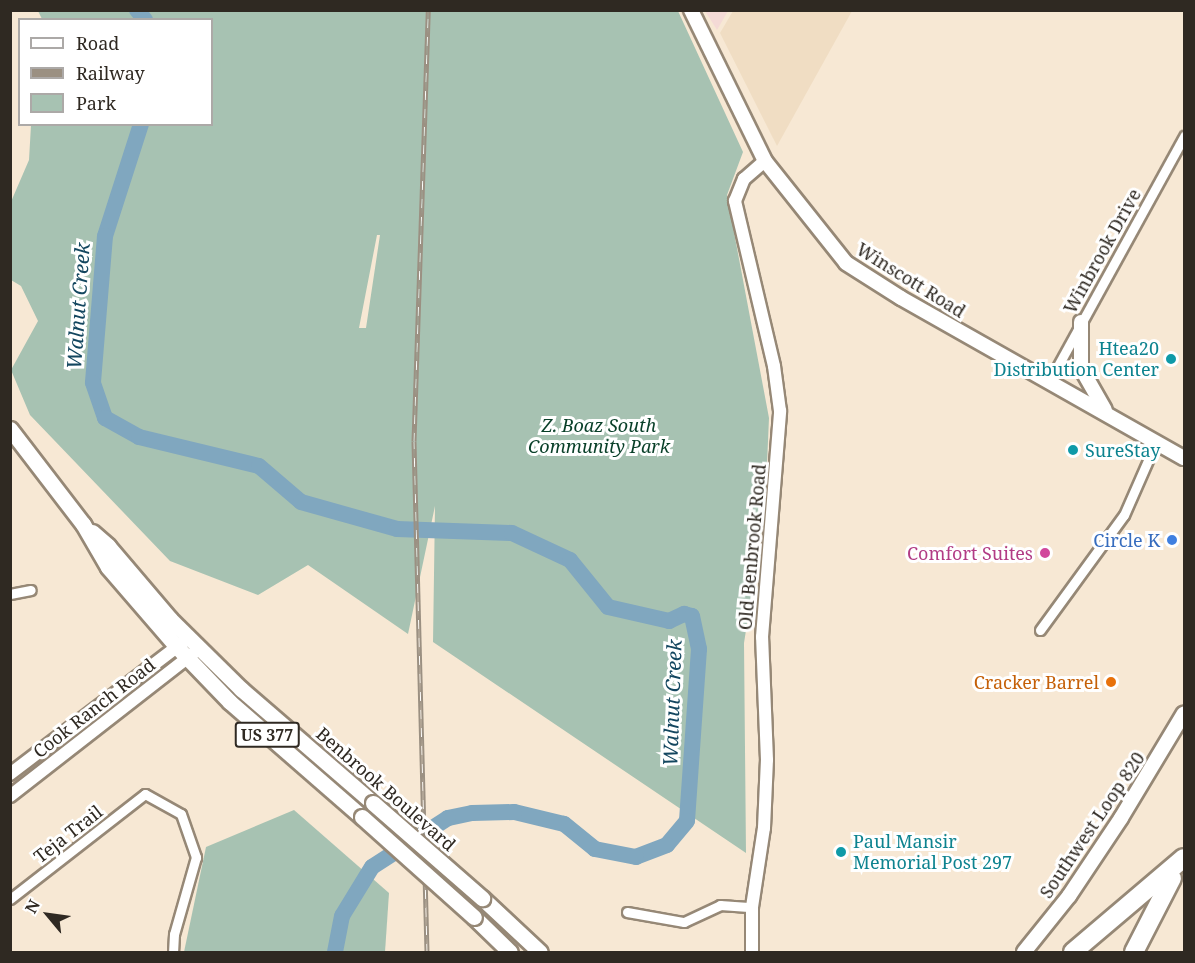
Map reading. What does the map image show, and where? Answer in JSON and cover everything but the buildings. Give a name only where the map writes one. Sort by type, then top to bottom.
[{"type":"highway","points":[[1073,952],[1185,858]]},
{"type":"highway","points":[[1134,952],[1160,895],[1185,858]]},
{"type":"main road","name":"Winscott Road","points":[[692,10],[765,161],[846,263],[1048,382],[1185,458]]},
{"type":"main road","points":[[1082,322],[1081,369],[1092,393],[1110,416]]},
{"type":"main road","name":"Benbrook Boulevard","points":[[14,434],[83,524],[108,567],[193,654],[362,818],[510,952]]},
{"type":"main road","name":"Benbrook Boulevard","points":[[193,654],[373,803],[540,952]]},
{"type":"main road","name":"Southwest Loop 820","points":[[1024,952],[1108,837],[1185,713]]},
{"type":"street","name":"Winbrook Drive","points":[[1048,382],[1185,136]]},
{"type":"street","name":"Old Benbrook Road","points":[[752,952],[752,907],[764,828],[767,760],[762,636],[780,411],[774,366],[735,201],[744,179],[765,161]]},
{"type":"street","points":[[1040,630],[1124,514],[1156,442]]},
{"type":"street","points":[[10,594],[31,590]]},
{"type":"street","name":"Cook Ranch Road","points":[[10,774],[183,642]]},
{"type":"street","name":"Cook Ranch Road","points":[[10,796],[193,654]]},
{"type":"street","name":"Teja Trail","points":[[10,899],[146,794],[181,814],[196,857],[174,934],[173,952]]},
{"type":"street","points":[[627,912],[684,922],[720,905],[752,907]]},
{"type":"shaded area","points":[[705,11],[728,11],[717,30]]},
{"type":"shaded area","points":[[733,11],[852,11],[777,146],[720,33]]},
{"type":"green space","name":"Z. Boaz South Community Park","points":[[38,11],[678,11],[743,152],[727,195],[769,418],[765,510],[744,643],[746,853],[433,642],[435,506],[408,634],[308,565],[258,595],[170,561],[30,415],[11,370],[38,321],[21,286],[11,280],[10,204],[29,160],[31,126],[213,126],[213,18],[42,18]],"holes":[[[377,235],[380,235],[366,328],[359,328]]]},
{"type":"green space","points":[[294,810],[389,893],[385,952],[184,952],[206,847]]},
{"type":"waterway","name":"Walnut Creek","points":[[137,10],[143,18]]},
{"type":"waterway","name":"Walnut Creek","points":[[140,126],[105,236],[93,383],[105,418],[139,437],[259,466],[301,502],[397,529],[512,533],[570,560],[608,607],[669,621],[684,614],[692,616],[699,649],[687,821],[667,845],[636,857],[595,849],[564,824],[514,812],[472,813],[448,818],[372,867],[342,916],[335,952]]},
{"type":"railway","points":[[427,952],[414,441],[428,10]]},
{"type":"place","name":"Htea20 Distribution Center","points":[[1171,359]]},
{"type":"place","name":"SureStay","points":[[1073,450]]},
{"type":"place","name":"Circle K","points":[[1172,540]]},
{"type":"place","name":"Comfort Suites","points":[[1045,553]]},
{"type":"place","name":"Cracker Barrel","points":[[1111,682]]},
{"type":"place","name":"Paul Mansir Memorial Post 297","points":[[841,852]]}]
